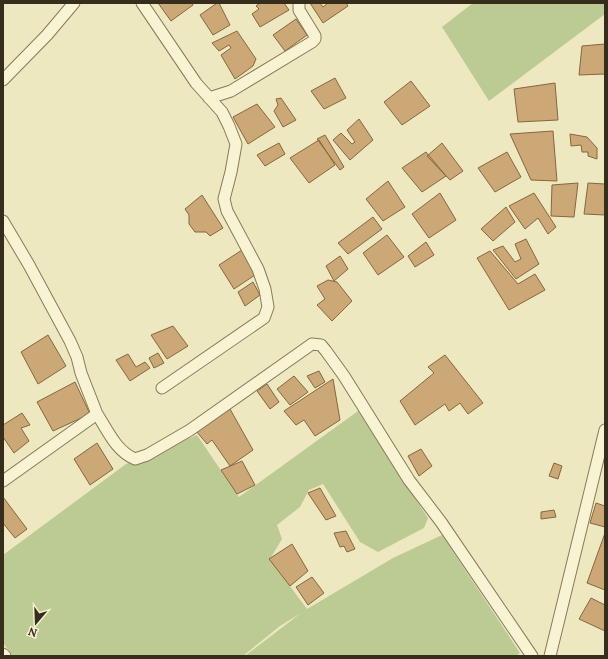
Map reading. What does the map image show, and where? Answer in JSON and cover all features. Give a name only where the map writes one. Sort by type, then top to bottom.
[{"type":"street","points":[[3,80],[47,35],[74,3]]},
{"type":"street","points":[[142,3],[196,82],[222,112],[229,126],[236,144],[224,200],[227,211],[258,269],[265,289],[268,306],[264,318],[162,388]]},
{"type":"street","points":[[210,98],[231,91],[316,39],[299,10],[299,3]]},
{"type":"street","points":[[3,221],[30,265],[70,341],[97,414],[119,449],[126,456],[135,459],[147,455],[190,430],[312,344],[321,345],[344,376],[409,480],[441,522],[532,656]]},
{"type":"street","points":[[3,481],[97,414]]},
{"type":"street","points":[[537,656],[550,655],[605,430]]},
{"type":"green space","points":[[473,3],[605,3],[605,14],[489,101],[442,27]]},
{"type":"green space","points":[[358,411],[428,518],[424,528],[378,552],[360,542],[323,484],[309,490],[300,507],[277,525],[282,539],[270,559],[307,609],[393,558],[442,535],[520,653],[516,656],[245,656],[301,613],[280,626],[243,656],[13,656],[3,643],[3,555],[126,464],[197,435],[239,497]]},
{"type":"building","points":[[158,3],[192,3],[193,5],[171,21]]},
{"type":"building","points":[[219,3],[230,25],[213,35],[200,15]]},
{"type":"building","points":[[260,3],[284,3],[289,10],[260,27],[252,14],[259,9],[256,6]]},
{"type":"building","points":[[310,3],[320,3],[323,7],[328,3],[346,3],[348,6],[323,23]]},
{"type":"building","points":[[296,19],[307,35],[285,51],[273,35]]},
{"type":"building","points":[[237,31],[256,59],[253,66],[235,79],[221,55],[231,48],[229,45],[219,51],[212,43]]},
{"type":"building","points":[[605,44],[605,74],[579,75],[582,46]]},
{"type":"building","points":[[335,78],[346,98],[324,109],[311,91]]},
{"type":"building","points":[[411,81],[430,106],[402,125],[384,102]]},
{"type":"building","points":[[555,83],[558,120],[518,122],[514,89]]},
{"type":"building","points":[[281,98],[296,120],[283,127],[274,111],[278,105],[276,99]]},
{"type":"building","points":[[257,104],[275,127],[248,144],[233,117]]},
{"type":"building","points":[[359,119],[373,140],[350,160],[333,140],[341,133],[352,144],[355,142],[347,130]]},
{"type":"building","points":[[553,131],[557,181],[531,180],[510,134]]},
{"type":"building","points":[[570,134],[587,137],[597,148],[597,159],[588,156],[588,152],[582,152],[581,145],[571,146]]},
{"type":"building","points":[[325,135],[344,167],[340,170],[317,139]]},
{"type":"building","points":[[319,140],[335,165],[309,183],[290,158]]},
{"type":"building","points":[[279,143],[285,154],[265,166],[257,155]]},
{"type":"building","points":[[442,143],[463,171],[450,180],[427,156]]},
{"type":"building","points":[[426,152],[446,176],[422,192],[402,168]]},
{"type":"building","points":[[507,152],[521,177],[495,192],[478,168]]},
{"type":"building","points":[[388,181],[405,207],[383,221],[366,199]]},
{"type":"building","points":[[578,183],[574,217],[551,216],[552,185]]},
{"type":"building","points":[[588,183],[605,184],[605,215],[584,214]]},
{"type":"building","points":[[440,193],[456,220],[429,238],[412,214]]},
{"type":"building","points":[[534,193],[556,227],[548,234],[538,218],[525,229],[509,206]]},
{"type":"building","points":[[202,195],[223,228],[210,236],[206,232],[195,232],[189,224],[189,215],[185,209]]},
{"type":"building","points":[[506,207],[515,222],[493,241],[481,229]]},
{"type":"building","points":[[373,217],[382,229],[348,254],[338,243]]},
{"type":"building","points":[[387,235],[404,257],[378,275],[363,253]]},
{"type":"building","points":[[526,239],[539,264],[516,279],[493,250],[503,246],[515,262],[521,259],[515,244]]},
{"type":"building","points":[[426,242],[434,255],[415,267],[408,256]]},
{"type":"building","points":[[242,250],[255,275],[234,289],[219,265]]},
{"type":"building","points":[[490,251],[518,284],[535,274],[545,290],[509,310],[477,258]]},
{"type":"building","points":[[340,256],[348,269],[334,281],[326,266]]},
{"type":"building","points":[[328,280],[337,282],[352,301],[332,321],[317,305],[325,299],[317,286]]},
{"type":"building","points":[[253,282],[260,295],[245,306],[238,292]]},
{"type":"building","points":[[173,326],[188,346],[167,359],[151,335]]},
{"type":"building","points":[[48,335],[66,366],[38,384],[21,352]]},
{"type":"building","points":[[158,353],[164,363],[154,368],[149,358]]},
{"type":"building","points":[[128,354],[136,367],[145,362],[150,368],[130,381],[116,360]]},
{"type":"building","points":[[445,355],[483,403],[468,414],[460,403],[449,411],[445,404],[415,425],[400,401],[434,373],[428,367]]},
{"type":"building","points":[[319,371],[325,382],[315,388],[307,376]]},
{"type":"building","points":[[294,376],[308,392],[290,405],[277,389]]},
{"type":"building","points":[[333,379],[340,420],[315,436],[304,420],[296,425],[284,411]]},
{"type":"building","points":[[75,382],[90,414],[53,431],[37,402]]},
{"type":"building","points":[[267,384],[279,402],[270,409],[257,391]]},
{"type":"building","points":[[230,409],[253,450],[230,466],[212,440],[207,444],[196,431]]},
{"type":"building","points":[[22,413],[30,425],[21,428],[29,441],[14,453],[3,437],[3,425]]},
{"type":"building","points":[[97,443],[113,469],[90,485],[74,459]]},
{"type":"building","points":[[421,449],[432,466],[419,476],[408,456]]},
{"type":"building","points":[[242,461],[255,485],[237,494],[221,470]]},
{"type":"building","points":[[554,463],[562,466],[558,479],[549,476]]},
{"type":"building","points":[[320,488],[336,516],[326,520],[308,493]]},
{"type":"building","points":[[3,497],[27,529],[15,538],[3,523]]},
{"type":"building","points":[[596,503],[605,506],[605,527],[590,523]]},
{"type":"building","points":[[554,510],[556,517],[541,519],[541,512]]},
{"type":"building","points":[[346,531],[355,549],[347,552],[344,546],[340,547],[334,533]]},
{"type":"building","points":[[605,533],[605,590],[587,583]]},
{"type":"building","points":[[292,544],[308,571],[290,586],[269,559]]},
{"type":"building","points":[[312,577],[324,593],[308,605],[296,587]]},
{"type":"building","points":[[591,598],[605,605],[605,631],[579,619]]}]
